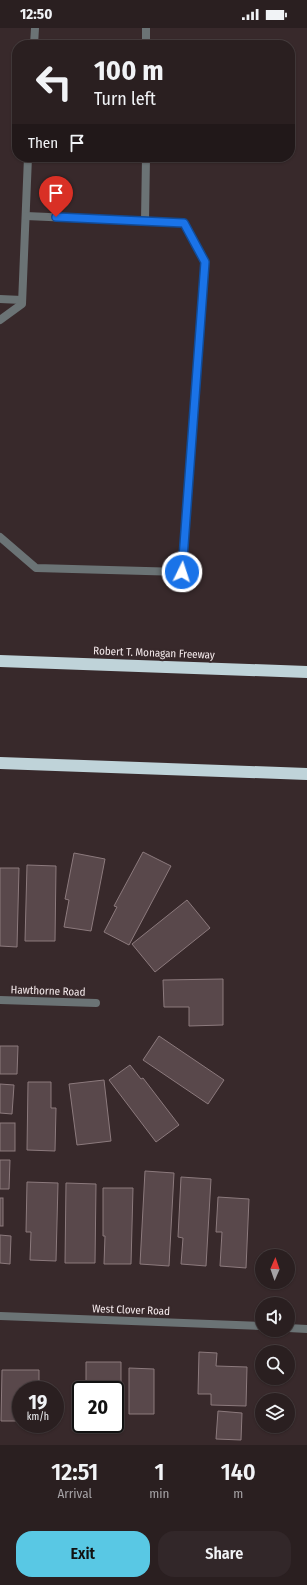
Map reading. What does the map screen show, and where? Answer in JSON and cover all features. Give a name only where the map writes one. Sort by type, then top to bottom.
[{"type":"highway","name":"Robert T. Monagan Freeway","points":[[0,661],[307,672]]},
{"type":"highway","points":[[0,763],[307,774]]},
{"type":"street","points":[[34,28],[34,40]]},
{"type":"street","points":[[146,28],[146,40]]},
{"type":"street","points":[[0,320],[22,304],[28,162]]},
{"type":"street","points":[[145,221],[146,162]]},
{"type":"street","points":[[0,537],[36,568],[182,572],[205,262],[184,223],[26,216]]},
{"type":"street","points":[[0,299],[22,300]]},
{"type":"street","name":"Hawthorne Road","points":[[0,1000],[96,1003]]},
{"type":"street","name":"West Clover Road","points":[[0,1316],[255,1326]]},
{"type":"street","points":[[295,1328],[307,1329]]},
{"type":"building","points":[[143,852],[171,866],[129,945],[104,932],[117,907],[114,906]]},
{"type":"building","points":[[74,853],[105,859],[91,931],[64,927],[69,900],[65,899]]},
{"type":"building","points":[[27,865],[56,866],[55,941],[25,941]]},
{"type":"building","points":[[0,868],[19,868],[17,947],[0,946]]},
{"type":"building","points":[[187,900],[210,928],[155,972],[132,944]]},
{"type":"building","points":[[223,979],[223,1025],[189,1026],[189,1007],[164,1007],[163,980]]},
{"type":"building","points":[[159,1036],[224,1080],[208,1104],[143,1060]]},
{"type":"building","points":[[0,1046],[18,1046],[17,1074],[0,1074]]},
{"type":"building","points":[[130,1065],[141,1079],[143,1078],[179,1125],[156,1142],[109,1080]]},
{"type":"building","points":[[104,1080],[111,1141],[77,1145],[69,1084]]},
{"type":"building","points":[[28,1082],[51,1082],[51,1108],[56,1108],[55,1151],[27,1150]]},
{"type":"building","points":[[0,1084],[14,1085],[12,1114],[0,1113]]},
{"type":"building","points":[[0,1123],[15,1123],[15,1151],[0,1151]]},
{"type":"building","points":[[0,1160],[10,1160],[9,1189],[0,1189]]},
{"type":"building","points":[[145,1171],[174,1173],[169,1266],[140,1264]]},
{"type":"building","points":[[181,1177],[211,1179],[206,1266],[181,1264],[183,1238],[178,1237]]},
{"type":"building","points":[[27,1182],[58,1183],[56,1261],[30,1260],[31,1232],[26,1232]]},
{"type":"building","points":[[66,1183],[96,1184],[95,1263],[65,1263]]},
{"type":"building","points":[[103,1188],[133,1188],[131,1264],[104,1264],[105,1236],[103,1236]]},
{"type":"building","points":[[218,1197],[249,1199],[246,1268],[220,1266],[222,1232],[216,1232]]},
{"type":"building","points":[[0,1198],[3,1198],[3,1226],[0,1226]]},
{"type":"building","points":[[0,1235],[11,1236],[10,1264],[0,1263]]},
{"type":"building","points":[[199,1352],[217,1353],[216,1366],[247,1367],[246,1406],[211,1405],[211,1394],[198,1394]]},
{"type":"building","points":[[86,1362],[121,1362],[121,1381],[86,1381]]},
{"type":"building","points":[[129,1368],[154,1369],[154,1414],[129,1414]]},
{"type":"building","points":[[2,1370],[39,1370],[39,1381],[12,1381],[12,1421],[1,1421]]},
{"type":"building","points":[[218,1411],[242,1413],[241,1440],[216,1439]]},
{"type":"route","points":[[56,217],[184,223],[205,262],[182,572]]}]
